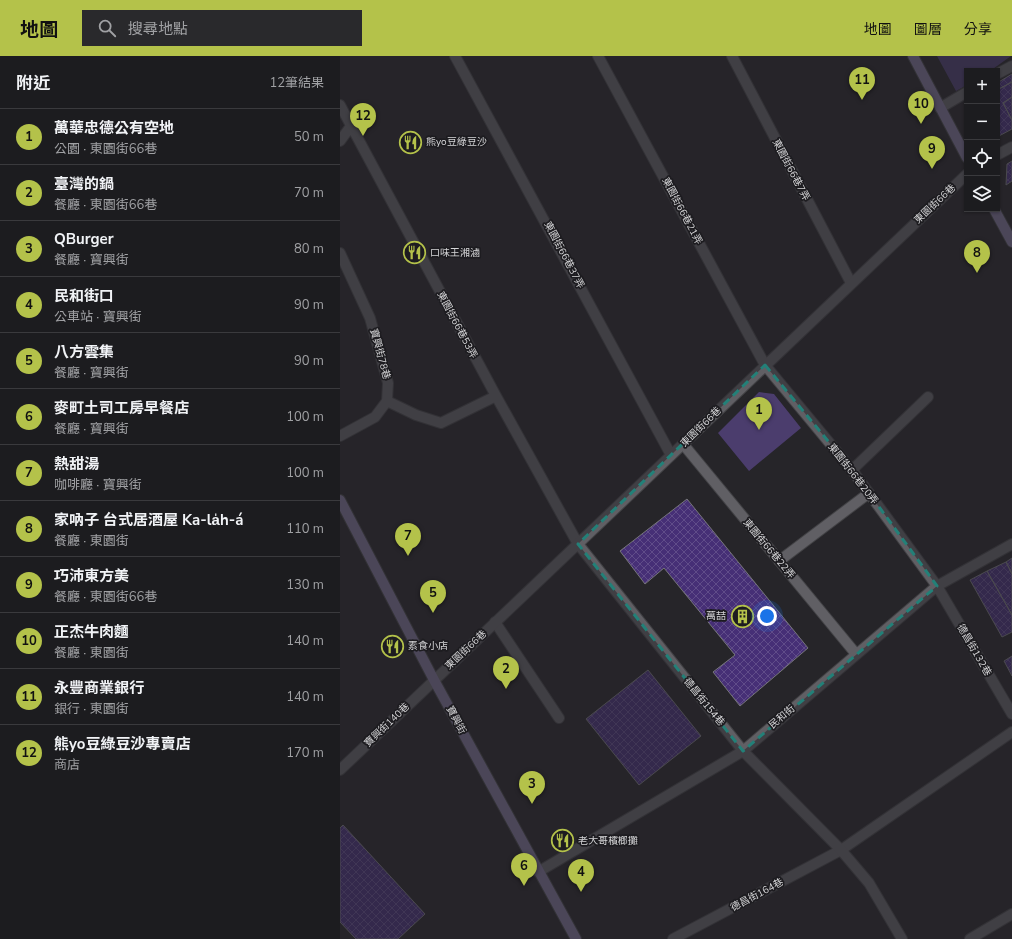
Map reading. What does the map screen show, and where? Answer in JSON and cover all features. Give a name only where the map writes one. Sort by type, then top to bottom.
[{"type":"street","name":"東園街66巷37弄","points":[[455,56],[671,455]]},
{"type":"street","name":"東園街66巷21弄","points":[[598,56],[765,365]]},
{"type":"street","name":"東園街66巷7弄","points":[[732,56],[851,283]]},
{"type":"street","points":[[912,56],[964,152]]},
{"type":"street","points":[[1000,72],[1012,66]]},
{"type":"street","points":[[940,108],[964,94]]},
{"type":"street","name":"東園街66巷53弄","points":[[340,105],[496,396],[578,544]]},
{"type":"street","points":[[340,140],[351,126]]},
{"type":"street","points":[[1000,153],[1012,147]]},
{"type":"street","name":"東園街66巷","points":[[434,680],[965,176]]},
{"type":"street","points":[[996,212],[1012,242]]},
{"type":"street","name":"寶興街78巷","points":[[340,253],[370,318],[388,383],[387,401]]},
{"type":"street","name":"東園街66巷20弄","points":[[765,365],[852,470],[937,586]]},
{"type":"street","points":[[340,436],[375,417],[387,401],[416,415],[441,423],[496,396]]},
{"type":"street","points":[[852,470],[928,397]]},
{"type":"street","name":"東園街66巷22弄","points":[[683,444],[856,654]]},
{"type":"street","points":[[780,561],[869,493]]},
{"type":"street","name":"寶興街","points":[[340,500],[434,680],[576,939]]},
{"type":"street","name":"德昌街154巷","points":[[578,544],[743,750],[841,850],[869,883],[902,939]]},
{"type":"street","name":"民和街","points":[[538,872],[743,750],[937,586],[1012,544]]},
{"type":"street","name":"德昌街132巷","points":[[937,586],[1012,714]]},
{"type":"street","points":[[495,622],[559,718]]},
{"type":"street","name":"寶興街140巷","points":[[340,770],[434,680]]},
{"type":"street","points":[[841,850],[1012,732]]},
{"type":"street","name":"德昌街164巷","points":[[673,939],[841,850]]},
{"type":"street","points":[[970,939],[1012,914]]},
{"type":"highlighted area","points":[[765,365],[852,470],[937,586],[743,751],[578,544]]},
{"type":"shaded area","points":[[937,56],[1011,56],[994,68],[964,68],[964,87],[956,91]]},
{"type":"shaded area","points":[[759,392],[774,394],[801,428],[749,471],[718,433]]},
{"type":"building","points":[[1012,74],[1012,82],[1000,88],[1000,81]]},
{"type":"building","points":[[1012,82],[1012,97],[1003,103],[1012,120],[1012,129],[1000,135],[1000,104],[1000,88]]},
{"type":"building","points":[[1012,97],[1012,120],[1003,103]]},
{"type":"building","points":[[1012,161],[1012,181],[1006,185],[1007,164]]},
{"type":"building","name":"萬喆","points":[[687,499],[808,648],[740,706],[713,672],[735,655],[664,568],[645,584],[620,551]]},
{"type":"building","points":[[1012,558],[1012,574],[1006,562]]},
{"type":"building","points":[[1006,562],[1012,574],[1012,615],[987,571]]},
{"type":"building","points":[[987,571],[1012,615],[1012,632],[1002,637],[970,580]]},
{"type":"building","points":[[1012,656],[1012,676],[1004,661]]},
{"type":"building","points":[[648,670],[701,736],[639,785],[586,719]]},
{"type":"building","points":[[343,825],[425,914],[398,939],[356,939],[340,922],[340,828]]},
{"type":"place","name":"永豐商業銀行","points":[[862,100]]},
{"type":"place","name":"正杰牛肉麵","points":[[921,124]]},
{"type":"place","name":"熊yo豆綠豆沙專賣店","points":[[363,136]]},
{"type":"place","name":"熊yo豆綠豆沙","points":[[411,142]]},
{"type":"place","name":"巧沛東方美","points":[[932,169]]},
{"type":"place","name":"口味王湘滷","points":[[414,253]]},
{"type":"place","name":"家吶子 台式居酒屋 Ka-la̍h-á","points":[[977,273]]},
{"type":"place","name":"萬華忠德公有空地","points":[[759,430]]},
{"type":"place","name":"熱甜湯","points":[[408,556]]},
{"type":"place","name":"八方雲集","points":[[433,613]]},
{"type":"place","name":"萬喆","points":[[742,616]]},
{"type":"place","name":"素食小店","points":[[392,646]]},
{"type":"place","name":"臺灣的鍋","points":[[506,689]]},
{"type":"place","name":"QBurger","points":[[532,804]]},
{"type":"place","name":"老大哥檳榔攤","points":[[563,841]]},
{"type":"place","name":"麥町土司工房早餐店","points":[[524,886]]},
{"type":"place","name":"民和街口","points":[[581,892]]}]
